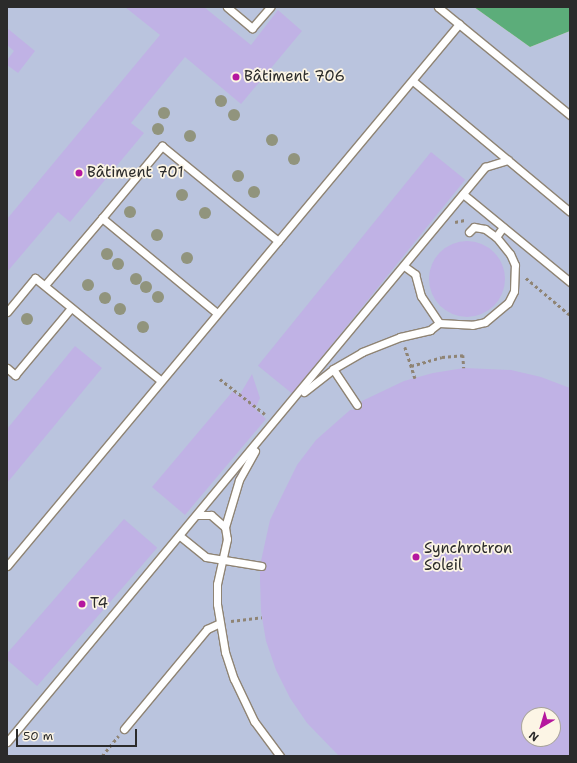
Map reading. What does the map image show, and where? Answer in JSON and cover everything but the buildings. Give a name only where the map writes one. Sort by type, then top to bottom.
[{"type":"lane","points":[[227,7],[252,28],[270,7]]},
{"type":"lane","points":[[438,7],[570,115]]},
{"type":"lane","points":[[7,566],[160,380],[413,81],[459,24]]},
{"type":"lane","points":[[413,81],[570,212]]},
{"type":"lane","points":[[45,285],[162,146],[278,241]]},
{"type":"lane","points":[[7,742],[275,422],[484,167],[508,160]]},
{"type":"lane","points":[[463,194],[570,282]]},
{"type":"lane","points":[[102,218],[217,313]]},
{"type":"lane","points":[[496,236],[503,227]]},
{"type":"lane","points":[[280,756],[243,700],[227,659],[220,623],[217,584],[227,539],[225,527],[239,480],[254,452],[275,422],[296,399],[334,369],[362,352],[402,337],[430,330],[439,323],[472,325],[485,322],[508,304],[514,291],[515,266],[510,254],[496,236],[486,229],[474,228],[469,232]]},
{"type":"lane","points":[[404,266],[415,274],[421,296],[439,323]]},
{"type":"lane","points":[[7,312],[35,278],[160,380]]},
{"type":"lane","points":[[7,368],[15,375],[71,308]]},
{"type":"lane","points":[[334,369],[357,405]]},
{"type":"lane","points":[[197,515],[211,515],[225,527]]},
{"type":"lane","points":[[180,536],[206,557],[223,561],[261,566]]},
{"type":"lane","points":[[124,728],[207,629],[220,623]]},
{"type":"path","points":[[526,278],[570,315]]},
{"type":"path","points":[[402,337],[415,378]]},
{"type":"path","points":[[411,366],[442,357],[463,355],[464,368]]},
{"type":"path","points":[[220,379],[275,422]]},
{"type":"path","points":[[220,623],[262,617]]},
{"type":"path","points":[[102,756],[124,728]]},
{"type":"shaded area","points":[[7,7],[474,7],[530,47],[570,31],[570,756],[7,756]]},
{"type":"green space","points":[[474,7],[570,7],[570,31],[530,47]]},
{"type":"place","name":"Bâtiment 706","points":[[236,77]]},
{"type":"place","name":"Bâtiment 701","points":[[79,173]]},
{"type":"place","name":"Synchrotron Soleil","points":[[416,557]]},
{"type":"place","name":"T4","points":[[82,604]]}]
